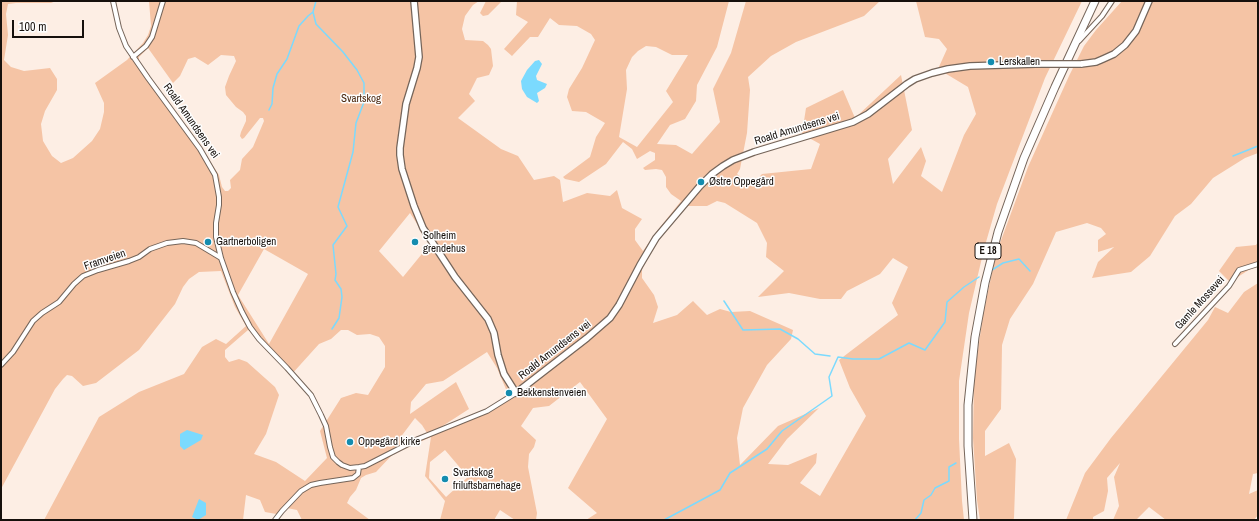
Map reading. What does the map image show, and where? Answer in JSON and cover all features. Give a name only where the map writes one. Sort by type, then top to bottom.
[{"type":"highway","name":"E 18","points":[[969,520],[964,461],[964,405],[968,359],[981,283],[994,231],[1020,157],[1091,1]]},
{"type":"highway","name":"E 18","points":[[973,520],[968,446],[968,405],[973,352],[985,283],[998,232],[1021,165],[1042,115],[1095,1]]},
{"type":"main road","points":[[414,1],[419,57],[416,73],[407,96],[404,115],[400,148],[402,169],[423,228],[455,277],[488,319],[494,333],[498,355],[504,374],[516,393]]},
{"type":"main road","name":"Roald Amundsens vei","points":[[516,393],[587,338],[610,318],[619,305],[656,238],[700,186],[723,166],[733,160],[750,154],[853,122],[872,112],[915,79],[932,73],[970,66],[1081,64],[1096,62],[1114,54],[1125,46],[1136,31],[1149,1]]},
{"type":"street","name":"Roald Amundsens vei","points":[[113,1],[121,35],[126,46],[197,145],[215,175],[219,205],[216,232],[222,258],[237,301],[249,325],[259,339],[305,388],[318,408],[326,426],[333,457],[338,462],[344,466],[352,468],[365,466],[418,439],[487,411],[516,393]]},
{"type":"street","points":[[133,57],[146,46],[152,37],[163,1]]},
{"type":"street","points":[[1073,47],[1102,16],[1112,1]]},
{"type":"street","name":"Framveien","points":[[1,365],[13,352],[33,321],[59,302],[74,284],[84,276],[139,257],[150,249],[167,243],[183,240],[196,243],[222,258]]},
{"type":"street","name":"Gamle Mossevei","points":[[1175,344],[1229,286],[1240,270],[1258,264]]},
{"type":"street","points":[[275,520],[301,491],[311,485],[352,478],[357,475],[359,468]]},
{"type":"green space","name":"Svartskog","points":[[1,1],[56,1],[51,3],[8,4],[6,14],[8,35],[4,60],[11,67],[24,71],[50,68],[57,79],[57,90],[45,111],[41,124],[43,141],[52,156],[61,163],[73,158],[92,141],[100,129],[104,112],[104,103],[95,83],[127,60],[143,43],[151,26],[149,1],[479,1],[473,5],[465,16],[462,29],[465,40],[483,41],[488,45],[491,49],[493,66],[489,75],[477,78],[469,94],[475,101],[458,118],[501,149],[518,156],[534,180],[554,176],[560,180],[563,202],[587,193],[610,196],[617,190],[622,208],[642,219],[635,229],[635,240],[643,251],[681,201],[671,194],[666,187],[666,177],[662,170],[645,170],[643,168],[655,160],[655,153],[650,151],[637,159],[632,149],[623,142],[606,164],[579,182],[565,179],[563,177],[590,157],[596,137],[605,123],[586,112],[572,111],[567,97],[569,89],[582,68],[595,40],[591,34],[577,26],[559,25],[550,18],[538,37],[530,37],[512,56],[504,49],[528,22],[516,15],[517,1],[729,1],[717,47],[697,85],[696,101],[685,119],[670,125],[657,144],[676,145],[692,154],[720,122],[713,89],[731,53],[746,1],[880,1],[864,16],[796,42],[771,56],[748,77],[750,90],[747,133],[740,169],[737,174],[752,185],[762,174],[811,169],[820,144],[802,134],[806,108],[843,90],[855,118],[901,75],[912,130],[888,159],[893,184],[921,147],[926,161],[921,176],[942,192],[964,135],[976,114],[968,87],[938,69],[947,49],[939,39],[925,37],[916,1],[1082,1],[1045,78],[997,204],[984,249],[969,313],[959,381],[959,439],[964,520],[586,520],[597,513],[568,488],[607,419],[580,382],[549,406],[533,408],[521,426],[536,440],[534,447],[529,454],[528,467],[537,513],[536,520],[515,520],[500,510],[494,520],[440,520],[445,501],[425,476],[431,437],[393,454],[376,472],[361,478],[356,490],[347,503],[370,520],[302,520],[297,510],[287,508],[282,515],[265,512],[260,500],[246,495],[243,520],[44,520],[99,417],[139,392],[184,374],[202,347],[216,339],[226,344],[246,326],[235,307],[221,271],[199,272],[189,279],[183,287],[175,304],[139,350],[96,383],[83,386],[72,376],[67,375],[55,389],[1,489]],"holes":[[[646,46],[656,47],[672,55],[688,55],[666,91],[673,102],[637,147],[619,137],[627,89],[626,70],[632,57]],[[148,48],[173,83],[180,76],[188,59],[195,57],[208,65],[221,55],[234,56],[236,61],[225,87],[226,95],[246,116],[246,121],[240,136],[242,139],[260,118],[263,118],[264,121],[253,147],[242,159],[240,170],[230,180],[231,188],[228,191],[225,191],[222,187],[219,175],[208,158],[139,61],[139,57]],[[717,201],[725,203],[757,223],[767,243],[766,257],[784,271],[758,297],[789,293],[820,299],[841,299],[847,291],[880,274],[893,258],[908,267],[892,303],[898,315],[839,360],[850,388],[866,416],[820,496],[800,483],[816,463],[817,453],[788,465],[768,464],[787,439],[819,408],[778,426],[740,465],[737,438],[743,408],[767,365],[791,339],[793,330],[750,311],[731,312],[720,309],[707,315],[693,301],[677,315],[653,323],[658,307],[654,295],[642,278],[642,269],[655,245],[683,210],[688,206],[707,206]],[[410,213],[430,244],[403,277],[379,251]],[[264,249],[308,274],[269,344],[238,295]],[[248,330],[291,375],[319,344],[331,339],[341,330],[348,330],[357,335],[370,334],[379,337],[385,346],[385,367],[368,395],[356,393],[341,398],[320,431],[327,458],[305,481],[276,462],[254,454],[266,434],[279,395],[275,387],[247,362],[239,359],[229,362],[225,357],[225,350]],[[487,352],[497,368],[508,394],[489,408],[441,427],[469,409],[456,382],[410,414],[411,402],[426,384],[443,381]],[[415,418],[427,433],[401,443],[400,438]],[[445,450],[468,477],[446,497],[429,478],[430,462]]]},
{"type":"green space","points":[[486,1],[502,1],[488,15],[483,16],[480,13]]},
{"type":"green space","points":[[1122,1],[1258,1],[1258,153],[1245,158],[1213,178],[1191,204],[1175,216],[1150,256],[1131,272],[1092,278],[1098,262],[1114,247],[1098,252],[1098,240],[1106,234],[1101,228],[1087,223],[1056,232],[1033,284],[1010,319],[1002,345],[1001,409],[985,431],[985,456],[1009,443],[1016,459],[1014,518],[1013,520],[980,520],[977,500],[973,438],[974,379],[983,315],[996,254],[1028,167],[1069,76],[1084,46]]},
{"type":"green space","points":[[1258,242],[1258,264],[1230,282],[1219,271],[1236,247],[1256,245]]},
{"type":"green space","points":[[1258,283],[1258,473],[1253,474],[1249,494],[1258,490],[1258,515],[1254,520],[1166,520],[1149,507],[1136,520],[1113,520],[1119,506],[1114,477],[1120,463],[1107,478],[1108,491],[1104,511],[1093,517],[1093,520],[1066,520],[1085,473],[1111,438],[1208,320],[1215,307],[1228,313],[1244,292]]},
{"type":"water","points":[[539,60],[542,64],[536,76],[537,80],[547,84],[545,88],[537,93],[539,101],[537,103],[527,97],[522,89],[521,81],[527,70],[535,61]]},
{"type":"water","points":[[187,430],[203,435],[201,440],[184,450],[180,446],[180,434]]},
{"type":"water","points":[[199,499],[206,503],[206,515],[198,520],[192,517]]},
{"type":"waterway","points":[[316,1],[313,12],[316,24],[343,52],[357,70],[364,83],[364,102],[356,123],[353,152],[338,207],[347,226],[333,245],[336,274],[335,280],[341,289],[342,297],[339,318],[332,329]]},
{"type":"waterway","points":[[269,110],[272,104],[273,88],[277,74],[287,59],[299,26],[313,12]]},
{"type":"waterway","points":[[1233,156],[1258,146]]},
{"type":"waterway","points":[[992,270],[1003,263],[1019,259],[1030,271]]},
{"type":"waterway","points":[[664,520],[720,490],[730,473],[767,449],[782,431],[832,396],[829,377],[838,357],[853,359],[879,359],[909,343],[925,350],[945,322],[947,302],[964,287],[979,277]]},
{"type":"waterway","points":[[724,301],[743,330],[780,329],[798,339],[815,354],[830,356]]},
{"type":"waterway","points":[[915,520],[921,513],[924,500],[931,495],[935,488],[949,481],[949,467],[956,463]]},
{"type":"place","name":"Lerskallen","points":[[991,62]]},
{"type":"place","name":"Østre Oppegård","points":[[701,182]]},
{"type":"place","name":"Gartnerboligen","points":[[208,242]]},
{"type":"place","name":"Solheim grendehus","points":[[415,242]]},
{"type":"place","name":"Bekkenstenveien","points":[[509,393]]},
{"type":"place","name":"Oppegård kirke","points":[[350,442]]},
{"type":"place","name":"Svartskog friluftsbarnehage","points":[[445,479]]}]
